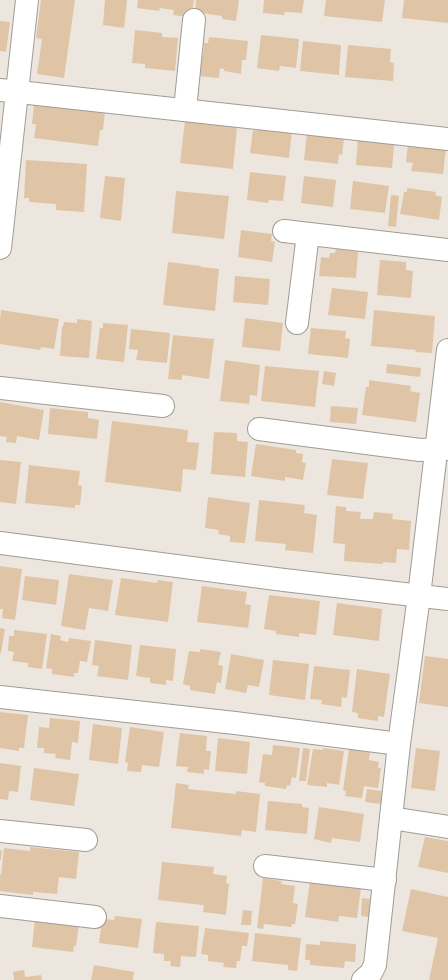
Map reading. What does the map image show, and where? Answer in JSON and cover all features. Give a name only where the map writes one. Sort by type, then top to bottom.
[{"type":"street","points":[[0,248],[9,91],[27,0]]},
{"type":"street","points":[[185,110],[194,20]]},
{"type":"street","points":[[9,91],[448,139]]},
{"type":"street","points":[[284,231],[448,250]]},
{"type":"street","points":[[297,323],[308,234]]},
{"type":"street","points":[[363,980],[371,973],[375,965],[398,744],[442,449],[448,355]]},
{"type":"street","points":[[0,388],[163,406]]},
{"type":"street","points":[[259,429],[420,450],[442,449]]},
{"type":"street","points":[[0,543],[284,580],[448,599]]},
{"type":"street","points":[[0,697],[235,723],[398,744]]},
{"type":"street","points":[[391,818],[448,827]]},
{"type":"street","points":[[0,831],[86,840]]},
{"type":"street","points":[[265,866],[385,880]]},
{"type":"street","points":[[0,906],[96,917]]},
{"type":"building","points":[[41,0],[75,0],[64,78],[37,74],[42,39],[36,38]]},
{"type":"building","points":[[105,0],[127,0],[124,28],[103,25]]},
{"type":"building","points":[[138,0],[194,0],[191,17],[173,15],[174,10],[160,8],[159,11],[137,8]]},
{"type":"building","points":[[196,0],[239,0],[236,21],[222,19],[222,16],[195,12]]},
{"type":"building","points":[[264,0],[304,0],[302,13],[285,12],[284,15],[263,13]]},
{"type":"building","points":[[326,0],[385,0],[382,22],[324,16]]},
{"type":"building","points":[[404,0],[448,0],[448,23],[402,18]]},
{"type":"building","points":[[0,21],[10,22],[6,52],[0,51]]},
{"type":"building","points":[[135,30],[162,33],[162,37],[178,38],[175,71],[145,68],[145,64],[132,63]]},
{"type":"building","points":[[261,35],[299,39],[296,68],[280,66],[279,71],[257,68]]},
{"type":"building","points":[[209,37],[248,41],[246,60],[242,60],[241,74],[224,71],[224,69],[220,68],[219,78],[198,76],[200,56],[203,56],[204,43],[208,43]]},
{"type":"building","points":[[303,41],[341,45],[339,75],[300,71]]},
{"type":"building","points":[[348,45],[391,49],[390,62],[394,63],[393,81],[345,77]]},
{"type":"building","points":[[34,104],[105,112],[103,130],[100,130],[98,146],[34,138],[36,124],[32,124]]},
{"type":"building","points":[[185,121],[237,126],[233,169],[180,163]]},
{"type":"building","points":[[257,126],[292,130],[289,158],[250,153],[253,130],[257,131]]},
{"type":"building","points":[[307,133],[344,138],[342,155],[339,154],[338,164],[304,160]]},
{"type":"building","points":[[358,138],[382,140],[382,143],[394,145],[392,168],[356,165]]},
{"type":"building","points":[[408,144],[446,149],[443,174],[411,171],[413,163],[406,162]]},
{"type":"building","points":[[26,160],[87,164],[84,212],[56,210],[56,204],[29,202],[29,198],[24,198]]},
{"type":"building","points":[[250,172],[286,176],[283,201],[269,200],[268,203],[247,200]]},
{"type":"building","points":[[105,176],[125,178],[121,221],[100,218]]},
{"type":"building","points":[[304,176],[336,180],[333,207],[301,203]]},
{"type":"building","points":[[353,181],[389,186],[385,213],[350,209]]},
{"type":"building","points":[[407,188],[436,192],[435,195],[442,197],[439,220],[400,214],[404,192],[407,192]]},
{"type":"building","points":[[176,191],[229,196],[224,239],[172,233]]},
{"type":"building","points":[[391,195],[399,196],[396,227],[388,226]]},
{"type":"building","points":[[241,230],[272,234],[271,241],[275,242],[272,262],[238,257]]},
{"type":"building","points":[[336,249],[358,252],[356,278],[319,276],[321,257],[329,258],[330,253],[335,253]]},
{"type":"building","points":[[380,260],[406,262],[406,270],[413,271],[411,298],[377,295]]},
{"type":"building","points":[[168,262],[219,269],[215,311],[163,305]]},
{"type":"building","points":[[235,276],[270,279],[268,305],[233,302]]},
{"type":"building","points":[[332,288],[368,292],[365,319],[328,315]]},
{"type":"building","points":[[1,310],[59,319],[54,349],[41,347],[40,350],[0,344]]},
{"type":"building","points":[[374,310],[435,316],[432,353],[371,346]]},
{"type":"building","points":[[245,318],[283,323],[280,351],[242,347]]},
{"type":"building","points":[[77,319],[92,321],[89,358],[60,356],[62,327],[64,322],[77,323]]},
{"type":"building","points":[[103,323],[128,325],[124,362],[96,359],[100,328],[103,328]]},
{"type":"building","points":[[311,328],[346,331],[345,338],[350,339],[348,358],[308,354]]},
{"type":"building","points":[[131,329],[170,333],[167,363],[136,360],[138,350],[129,349]]},
{"type":"building","points":[[173,335],[214,339],[209,379],[182,375],[182,380],[168,379]]},
{"type":"building","points":[[225,360],[260,365],[257,396],[250,395],[249,404],[220,401]]},
{"type":"building","points":[[387,364],[421,368],[420,377],[386,373]]},
{"type":"building","points":[[265,366],[319,371],[315,407],[261,401]]},
{"type":"building","points":[[324,371],[336,373],[334,386],[322,384]]},
{"type":"building","points":[[369,380],[411,386],[410,391],[420,393],[416,422],[362,415],[366,387],[369,387]]},
{"type":"building","points":[[0,402],[44,410],[39,440],[17,436],[16,443],[6,442],[7,437],[0,436]]},
{"type":"building","points":[[331,406],[358,408],[356,424],[330,422]]},
{"type":"building","points":[[50,408],[88,412],[88,418],[99,420],[97,439],[48,434]]},
{"type":"building","points":[[112,421],[188,430],[187,442],[199,443],[196,470],[183,469],[181,492],[105,482]]},
{"type":"building","points":[[214,432],[237,433],[237,441],[248,442],[245,477],[211,474]]},
{"type":"building","points":[[256,444],[296,450],[296,453],[303,454],[302,462],[306,463],[303,480],[285,477],[285,481],[251,476]]},
{"type":"building","points":[[332,459],[368,463],[363,499],[327,495]]},
{"type":"building","points":[[0,460],[21,462],[16,504],[0,502]]},
{"type":"building","points":[[29,465],[80,471],[78,485],[82,486],[80,505],[75,505],[75,508],[25,503]]},
{"type":"building","points":[[208,497],[250,503],[245,543],[230,542],[230,536],[218,534],[219,530],[205,528]]},
{"type":"building","points":[[259,500],[305,505],[304,513],[317,515],[313,553],[285,550],[286,544],[255,541]]},
{"type":"building","points":[[336,506],[346,507],[346,511],[361,512],[360,519],[373,519],[374,512],[393,514],[392,519],[411,521],[409,550],[397,549],[396,563],[383,562],[383,564],[344,561],[345,544],[333,543]]},
{"type":"building","points":[[0,566],[22,569],[15,620],[2,618],[3,609],[0,609]]},
{"type":"building","points":[[69,574],[113,580],[108,611],[89,608],[85,630],[61,626]]},
{"type":"building","points":[[25,576],[59,580],[56,605],[22,600]]},
{"type":"building","points":[[121,578],[157,583],[158,580],[173,582],[168,622],[115,615]]},
{"type":"building","points":[[202,586],[247,592],[245,604],[251,605],[248,628],[197,622]]},
{"type":"building","points":[[269,595],[320,601],[316,635],[299,633],[299,637],[276,634],[276,631],[264,629]]},
{"type":"building","points":[[337,603],[382,609],[379,641],[333,635]]},
{"type":"building","points":[[0,628],[5,629],[1,653],[0,653]]},
{"type":"building","points":[[14,630],[47,634],[42,669],[28,667],[28,663],[12,661],[14,652],[8,651],[9,636],[14,636]]},
{"type":"building","points":[[51,634],[61,636],[60,640],[68,642],[69,638],[91,641],[87,662],[80,661],[78,673],[74,673],[74,677],[52,674],[52,669],[46,668]]},
{"type":"building","points":[[95,640],[132,645],[128,680],[97,676],[99,666],[92,665]]},
{"type":"building","points":[[140,645],[176,649],[173,681],[166,680],[166,685],[150,683],[150,678],[136,676]]},
{"type":"building","points":[[200,649],[221,652],[218,665],[223,666],[221,683],[217,682],[215,694],[190,690],[190,686],[183,684],[189,651],[200,652]]},
{"type":"building","points":[[231,654],[264,660],[259,687],[248,685],[246,693],[225,689]]},
{"type":"building","points":[[425,656],[448,659],[448,707],[419,703]]},
{"type":"building","points":[[273,660],[309,664],[305,700],[269,695]]},
{"type":"building","points":[[314,666],[350,670],[347,698],[342,697],[341,707],[321,704],[322,700],[310,699]]},
{"type":"building","points":[[357,669],[390,674],[384,717],[378,716],[378,721],[358,718],[358,713],[352,712]]},
{"type":"building","points":[[0,712],[28,715],[24,748],[19,748],[19,751],[0,748]]},
{"type":"building","points":[[50,718],[80,721],[78,743],[72,742],[70,760],[55,758],[56,754],[44,753],[44,748],[37,748],[39,727],[49,728]]},
{"type":"building","points":[[93,724],[122,728],[118,764],[89,760]]},
{"type":"building","points":[[130,727],[164,732],[159,767],[142,765],[141,772],[127,771],[128,763],[125,762]]},
{"type":"building","points":[[180,733],[207,736],[206,751],[211,751],[209,770],[204,769],[204,774],[187,772],[188,767],[176,766]]},
{"type":"building","points":[[218,738],[250,742],[247,774],[215,771]]},
{"type":"building","points":[[273,745],[300,748],[296,778],[292,777],[290,786],[287,785],[286,789],[265,786],[265,783],[259,782],[263,754],[272,755]]},
{"type":"building","points":[[303,748],[310,749],[306,781],[299,781]]},
{"type":"building","points":[[323,748],[344,751],[339,785],[327,783],[327,787],[307,785],[313,749],[323,750]]},
{"type":"building","points":[[416,748],[440,751],[435,791],[411,788]]},
{"type":"building","points":[[349,749],[370,752],[369,760],[379,762],[378,768],[381,768],[378,788],[364,786],[362,798],[345,796],[346,791],[343,790]]},
{"type":"building","points":[[0,763],[21,766],[18,792],[9,791],[8,800],[0,799]]},
{"type":"building","points":[[34,768],[79,774],[74,806],[30,800]]},
{"type":"building","points":[[176,783],[189,785],[188,789],[236,794],[236,791],[260,794],[256,832],[242,830],[241,836],[171,828]]},
{"type":"building","points":[[367,789],[382,791],[381,804],[365,802]]},
{"type":"building","points":[[268,801],[302,804],[302,807],[309,808],[307,834],[265,830]]},
{"type":"building","points":[[319,807],[364,814],[360,842],[332,838],[331,843],[314,839]]},
{"type":"building","points":[[425,837],[448,841],[448,873],[418,867]]},
{"type":"building","points":[[30,847],[79,852],[76,879],[59,877],[57,894],[33,892],[33,895],[0,891],[0,874],[1,875],[4,848],[30,851]]},
{"type":"building","points":[[0,850],[2,850],[1,860],[0,860]]},
{"type":"building","points":[[162,862],[214,867],[213,874],[227,876],[226,883],[229,884],[226,915],[203,912],[203,905],[158,900]]},
{"type":"building","points":[[263,878],[282,881],[281,884],[295,886],[293,903],[298,904],[295,924],[292,924],[291,927],[264,924],[263,929],[257,928]]},
{"type":"building","points":[[310,881],[361,888],[357,918],[339,916],[338,922],[305,917]]},
{"type":"building","points":[[411,889],[448,897],[448,980],[429,980],[438,938],[402,931]]},
{"type":"building","points":[[362,898],[370,899],[369,917],[361,916]]},
{"type":"building","points":[[243,910],[252,911],[251,925],[241,925]]},
{"type":"building","points":[[115,916],[142,919],[138,948],[99,943],[102,919],[114,920]]},
{"type":"building","points":[[35,919],[79,924],[76,946],[74,946],[73,952],[32,947]]},
{"type":"building","points":[[156,922],[199,926],[196,957],[181,956],[180,967],[170,966],[171,961],[164,961],[164,954],[153,953]]},
{"type":"building","points":[[205,928],[249,933],[247,946],[242,946],[240,961],[237,961],[236,968],[223,967],[224,963],[208,961],[208,955],[201,954]]},
{"type":"building","points":[[255,933],[301,938],[297,971],[288,970],[288,965],[252,961]]},
{"type":"building","points":[[320,941],[356,944],[355,962],[345,961],[344,968],[310,965],[310,960],[305,960],[306,944],[320,945]]},
{"type":"building","points":[[94,965],[134,972],[133,980],[91,980]]},
{"type":"building","points":[[24,970],[25,977],[41,975],[42,980],[14,980],[13,972]]}]
